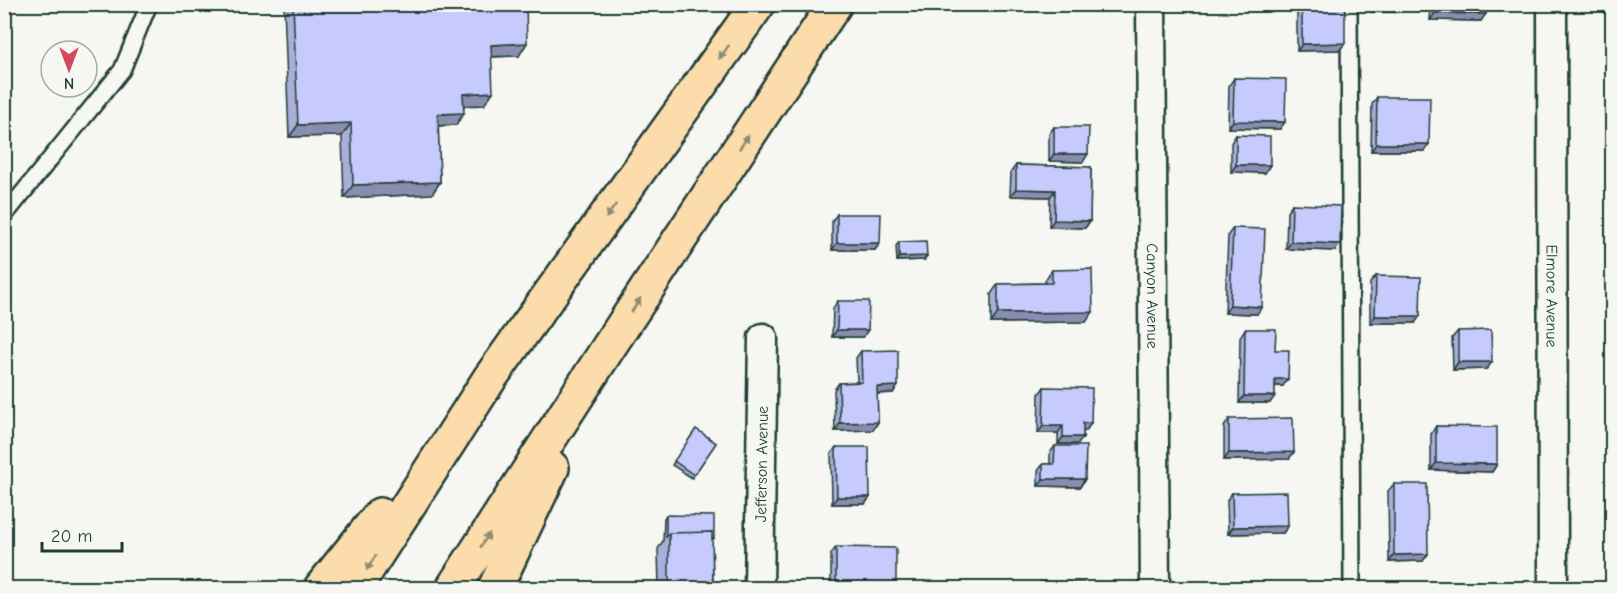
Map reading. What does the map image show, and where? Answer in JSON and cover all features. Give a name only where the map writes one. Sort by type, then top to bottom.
[{"type":"highway","points":[[355,588],[490,378],[758,4]]},
{"type":"highway","points":[[453,588],[835,4]]},
{"type":"highway","points":[[495,588],[612,342]]},
{"type":"highway","points":[[321,588],[490,378]]},
{"type":"street","name":"Canyon Avenue","points":[[1151,4],[1155,588]]},
{"type":"street","name":"Elmore Avenue","points":[[1552,4],[1552,588]]},
{"type":"street","name":"Jefferson Avenue","points":[[759,588],[763,338]]},
{"type":"lane","points":[[4,216],[122,70],[149,4]]},
{"type":"lane","points":[[1349,4],[1352,588]]},
{"type":"building","points":[[293,4],[526,4],[527,43],[491,45],[493,92],[463,94],[464,113],[438,114],[440,182],[353,185],[351,123],[298,125]]},
{"type":"building","points":[[1302,4],[1345,4],[1345,43],[1302,44]]},
{"type":"building","points":[[1374,4],[1398,4],[1398,9],[1374,9]]},
{"type":"building","points":[[1436,4],[1486,4],[1486,14],[1435,13]]},
{"type":"building","points":[[1234,78],[1286,79],[1285,122],[1233,121]]},
{"type":"building","points":[[1377,97],[1430,97],[1429,144],[1376,144]]},
{"type":"building","points":[[1054,127],[1089,127],[1088,154],[1054,154]]},
{"type":"building","points":[[1236,135],[1270,136],[1270,165],[1236,165]]},
{"type":"building","points":[[1016,165],[1091,167],[1090,221],[1054,220],[1055,190],[1016,189]]},
{"type":"building","points":[[1292,204],[1341,206],[1340,244],[1291,242]]},
{"type":"building","points":[[837,214],[881,214],[880,243],[837,243]]},
{"type":"building","points":[[1233,228],[1265,229],[1262,307],[1230,305]]},
{"type":"building","points":[[926,241],[927,256],[899,257],[899,242]]},
{"type":"building","points":[[1092,269],[1093,312],[998,313],[998,284],[1052,283],[1052,270]]},
{"type":"building","points":[[1376,276],[1421,277],[1420,316],[1375,316]]},
{"type":"building","points":[[838,301],[869,301],[868,330],[837,330]]},
{"type":"building","points":[[1245,329],[1276,329],[1275,350],[1289,350],[1288,379],[1275,379],[1275,396],[1244,396]]},
{"type":"building","points":[[1491,330],[1492,362],[1458,362],[1458,331]]},
{"type":"building","points":[[898,350],[898,386],[877,387],[878,422],[840,423],[839,383],[862,382],[861,351]]},
{"type":"building","points":[[1044,387],[1092,388],[1091,423],[1083,423],[1083,437],[1063,437],[1063,426],[1043,426]]},
{"type":"building","points":[[1293,418],[1294,452],[1229,453],[1229,419]]},
{"type":"building","points":[[1436,426],[1497,427],[1497,464],[1436,463]]},
{"type":"building","points":[[696,429],[716,443],[694,475],[674,461]]},
{"type":"building","points":[[1055,446],[1086,446],[1085,479],[1043,479],[1043,464],[1054,464]]},
{"type":"building","points":[[836,447],[869,447],[870,497],[837,497]]},
{"type":"building","points":[[1394,484],[1427,484],[1428,554],[1394,555]]},
{"type":"building","points":[[1287,492],[1288,526],[1233,527],[1232,493]]},
{"type":"building","points":[[666,515],[714,516],[714,539],[712,539],[712,532],[669,533],[666,537]]},
{"type":"building","points":[[712,532],[713,588],[669,588],[669,533]]},
{"type":"building","points":[[836,547],[896,548],[896,587],[836,588]]},
{"type":"building","points":[[1040,582],[1084,583],[1084,588],[1040,588]]}]
